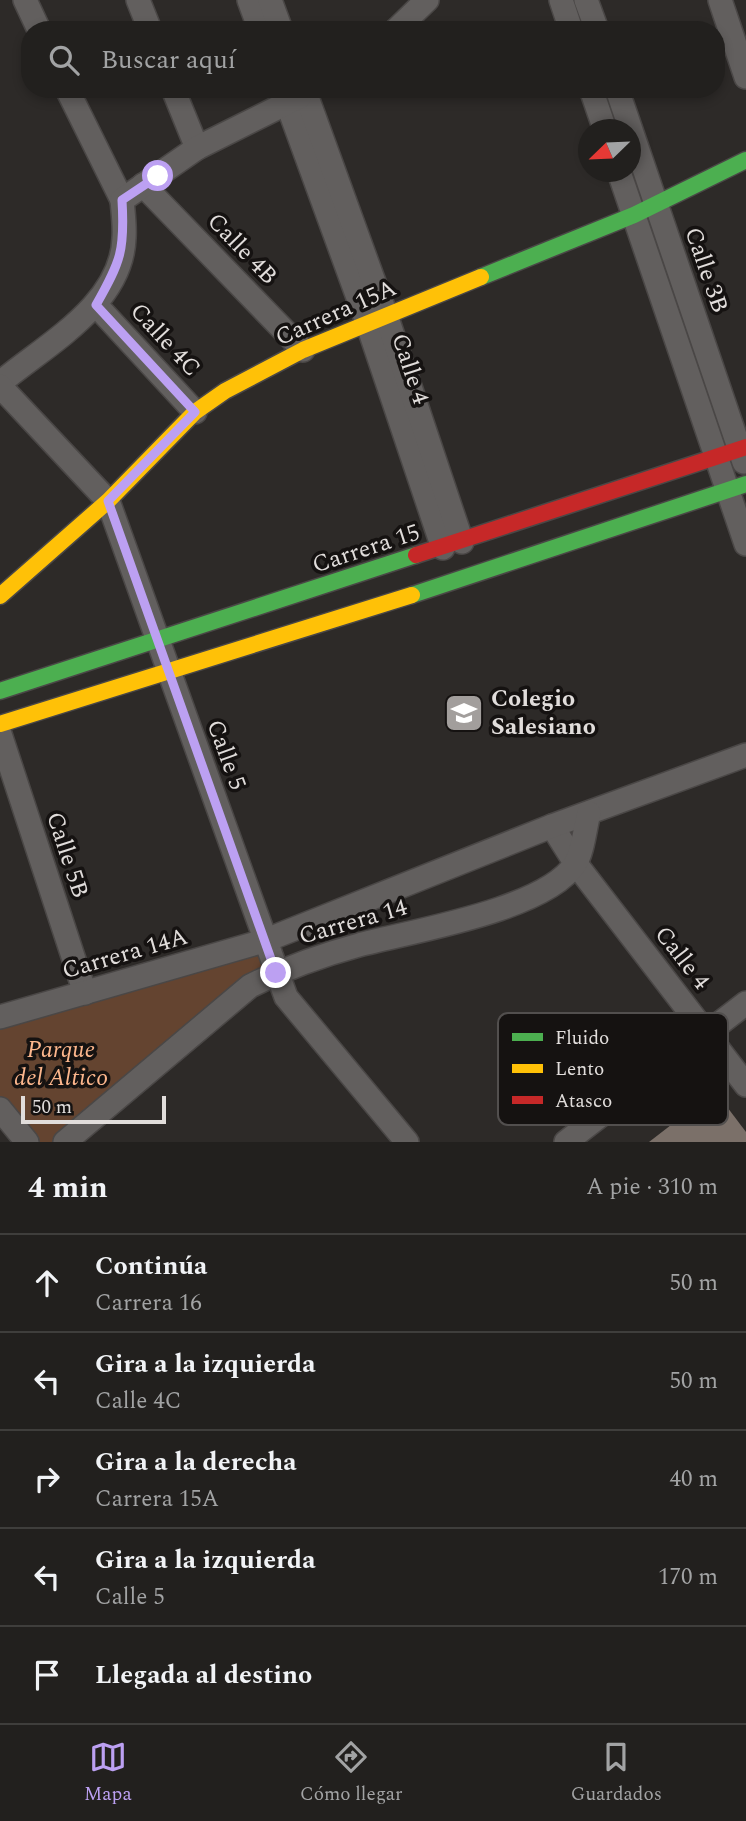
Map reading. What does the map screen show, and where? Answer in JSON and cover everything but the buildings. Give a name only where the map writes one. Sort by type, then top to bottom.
[{"type":"main road","name":"Carrera 15A","points":[[2,592],[108,501],[195,412],[225,391],[303,350],[634,215],[746,160]]},
{"type":"main road","name":"Carrera 15","points":[[0,691],[158,642],[716,456],[744,455]]},
{"type":"main road","points":[[0,724],[442,586],[737,487]]},
{"type":"street","points":[[25,0],[35,21]]},
{"type":"street","points":[[138,0],[146,21]]},
{"type":"street","points":[[249,0],[257,21]]},
{"type":"street","points":[[270,0],[278,21]]},
{"type":"street","points":[[405,21],[427,0]]},
{"type":"street","points":[[561,0],[568,21]]},
{"type":"street","points":[[586,0],[594,21]]},
{"type":"street","points":[[720,0],[746,77]]},
{"type":"street","points":[[0,384],[96,305],[118,267],[124,240],[122,200],[71,98]]},
{"type":"street","points":[[177,98],[197,148]]},
{"type":"street","points":[[122,200],[197,148],[290,98]]},
{"type":"street","name":"Calle 4","points":[[301,98],[452,545]]},
{"type":"street","points":[[594,98],[601,119]]},
{"type":"street","name":"Calle 3B","points":[[620,98],[744,455]]},
{"type":"street","name":"Calle 3B","points":[[622,182],[716,456],[737,487],[746,544]]},
{"type":"street","name":"Calle 4B","points":[[143,186],[303,350]]},
{"type":"street","name":"Calle 4C","points":[[96,305],[195,412]]},
{"type":"street","name":"Calle 5","points":[[0,384],[108,501],[286,997],[407,1142]]},
{"type":"street","name":"Calle 5B","points":[[0,734],[85,993]]},
{"type":"street","name":"Carrera 14","points":[[264,941],[552,826],[746,755]]},
{"type":"street","points":[[576,864],[589,813]]},
{"type":"street","name":"Calle 4","points":[[552,826],[576,864],[692,1013]]},
{"type":"street","name":"Carrera 14","points":[[65,1142],[250,986],[276,973],[356,946],[499,909],[548,887],[576,864]]},
{"type":"street","name":"Carrera 14A","points":[[0,1017],[264,941]]},
{"type":"street","points":[[728,1021],[746,1003]]},
{"type":"street","points":[[728,1030],[746,1021]]},
{"type":"street","name":"Calle 4","points":[[728,1061],[746,1085]]},
{"type":"street","points":[[0,1109],[27,1142]]},
{"type":"street","points":[[566,1142],[590,1125]]},
{"type":"street","points":[[589,1142],[609,1125]]},
{"type":"green space","name":"Parque del Altico","points":[[264,941],[276,973],[65,1142],[27,1142],[0,1109],[0,1017]]},
{"type":"traffic: fast","points":[[481,277],[634,215],[746,160]]},
{"type":"traffic: fast","points":[[412,595],[746,484]]},
{"type":"traffic: fast","points":[[0,691],[416,555]]},
{"type":"traffic: slow","points":[[0,596],[108,501],[195,412],[225,391],[303,350],[481,277]]},
{"type":"traffic: slow","points":[[0,724],[412,595]]},
{"type":"traffic: jam","points":[[416,555],[746,447]]},
{"type":"place","name":"Colegio Salesiano","points":[[464,713]]},
{"type":"route","points":[[158,176],[122,200],[124,240],[118,267],[96,305],[195,412],[108,501],[276,973]]}]
